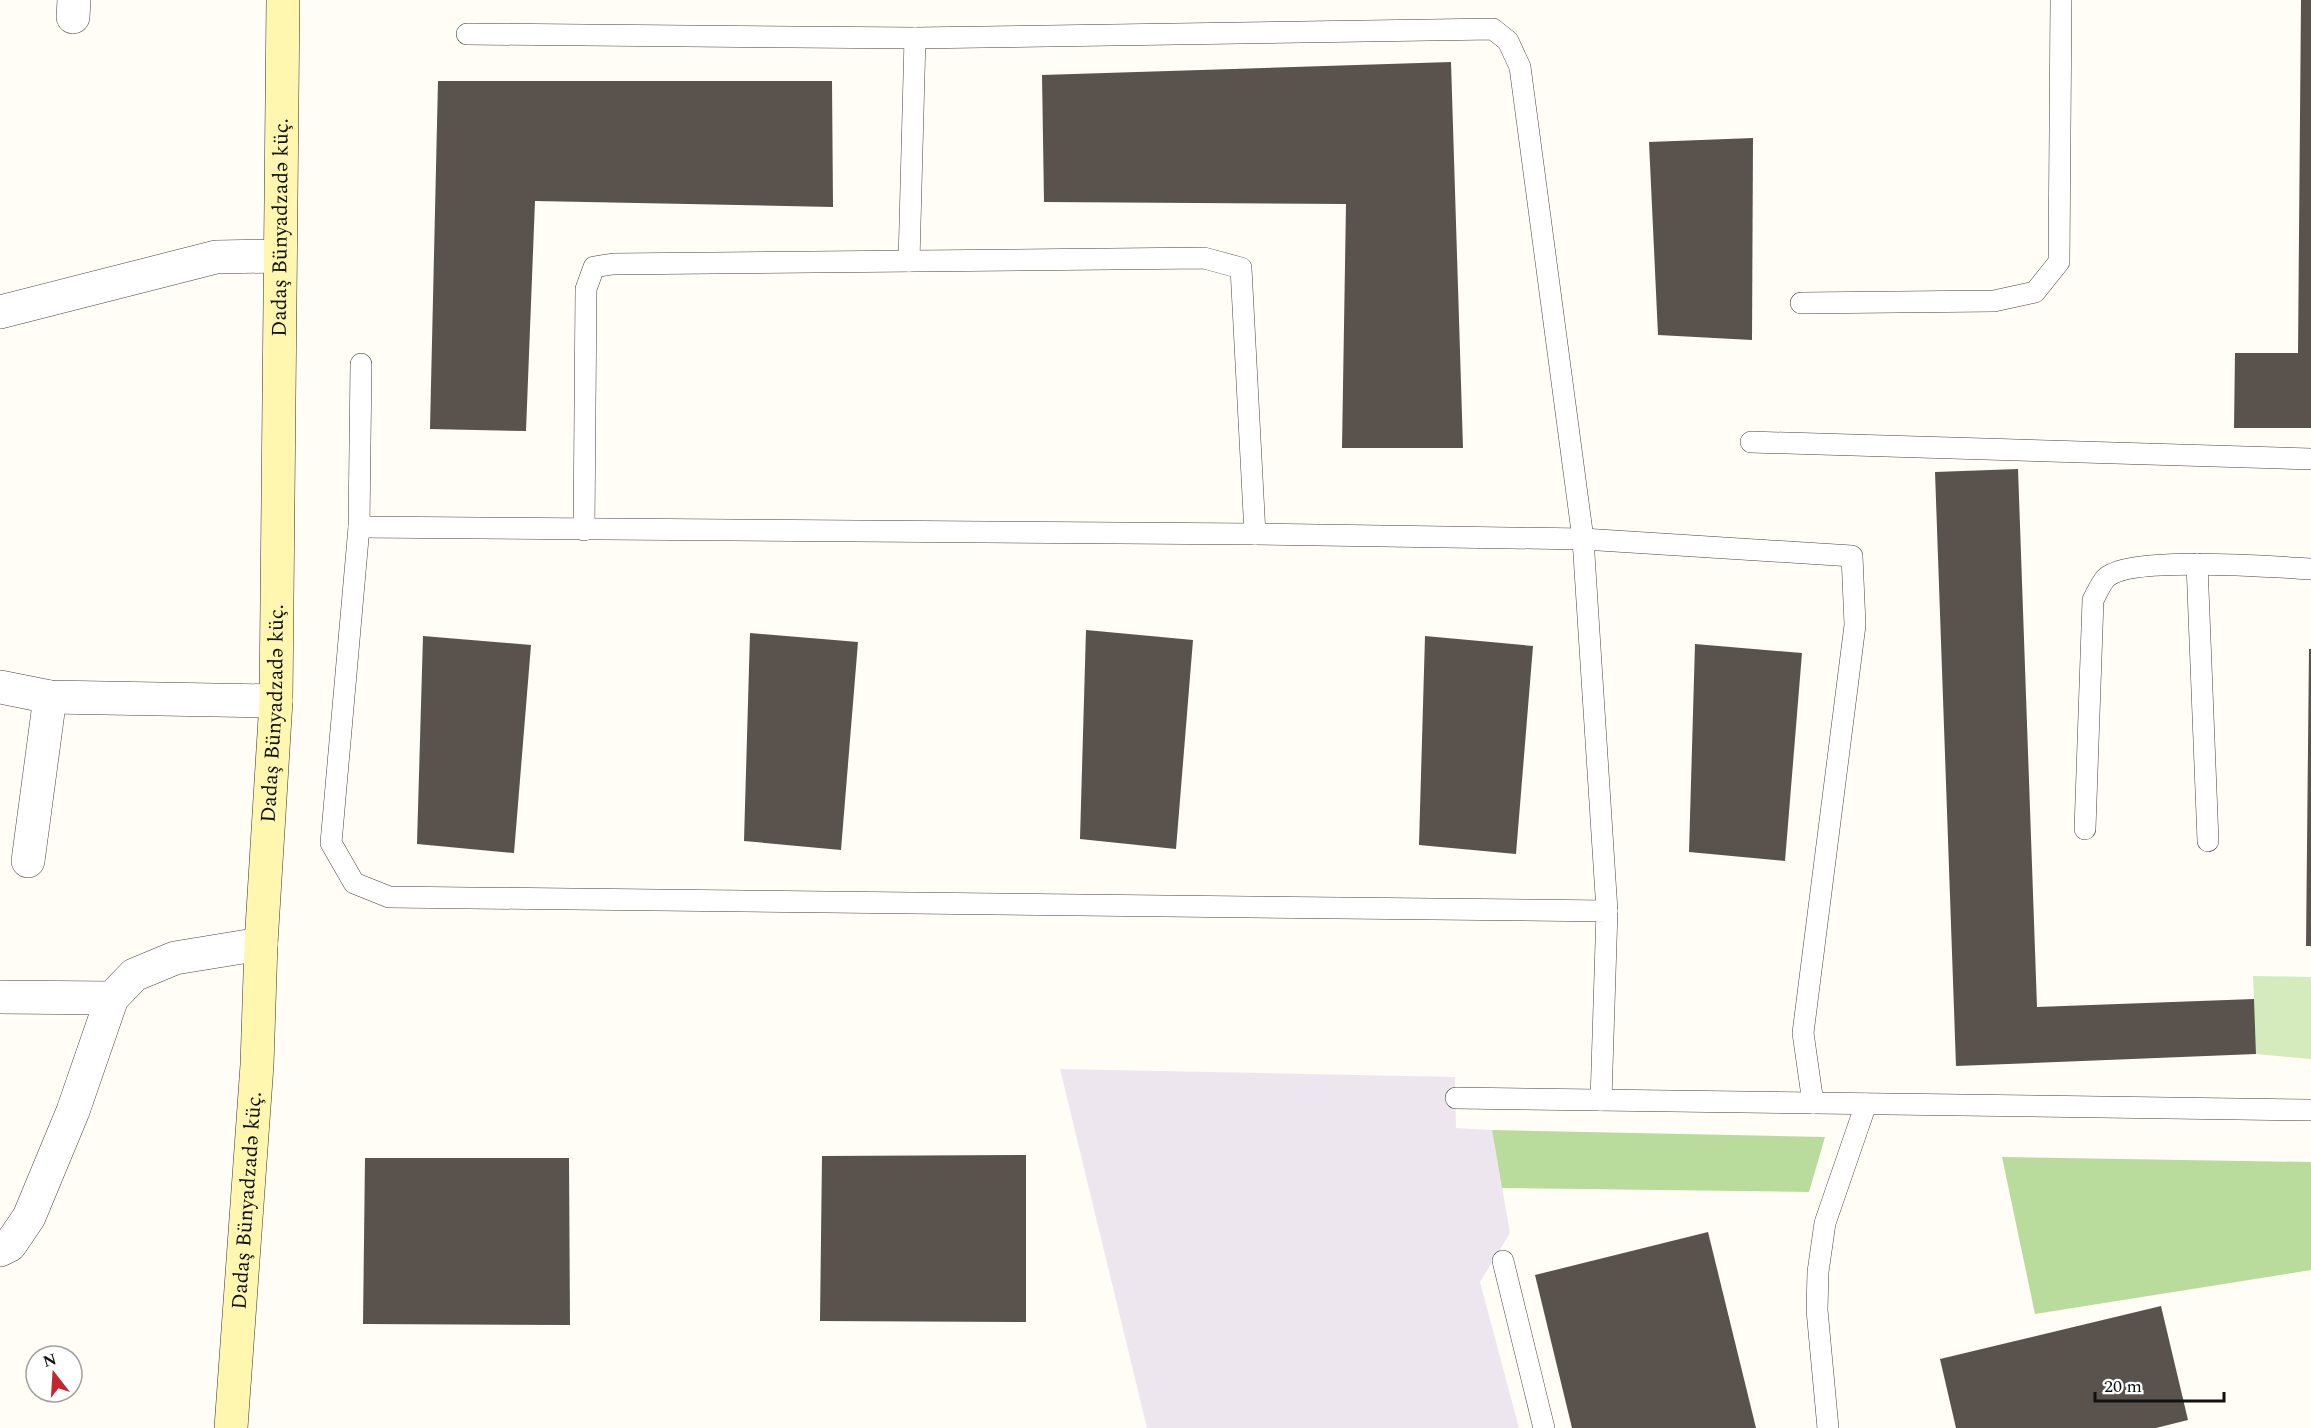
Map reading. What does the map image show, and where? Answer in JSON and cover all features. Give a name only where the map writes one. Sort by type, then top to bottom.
[{"type":"street","name":"Dadaş Bünyadzadə küç.","points":[[231,1428],[257,1065],[261,945],[276,701],[283,0]]},
{"type":"street","points":[[0,312],[216,257],[279,256]]},
{"type":"street","points":[[0,687],[50,697],[276,701]]},
{"type":"street","points":[[28,861],[50,697]]},
{"type":"street","points":[[0,1250],[10,1245],[29,1217],[74,1111],[112,998],[134,975],[175,958],[261,945]]},
{"type":"street","points":[[0,997],[112,998]]},
{"type":"lane","points":[[1801,303],[1994,301],[2035,292],[2059,262],[2061,0]]},
{"type":"lane","points":[[467,34],[915,38],[1493,29],[1508,41],[1520,67],[1583,539],[1607,911],[1601,1101]]},
{"type":"lane","points":[[909,261],[915,38]]},
{"type":"lane","points":[[584,530],[586,289],[594,267],[613,264],[1204,258],[1241,268],[1255,534]]},
{"type":"lane","points":[[361,364],[359,527],[331,843],[354,883],[389,897],[1607,911]]},
{"type":"lane","points":[[1751,442],[2311,459]]},
{"type":"lane","points":[[359,527],[1583,539],[1852,556],[1855,625],[1803,1033],[1814,1103]]},
{"type":"lane","points":[[2085,829],[2093,600],[2105,578],[2136,566],[2197,564],[2311,569]]},
{"type":"lane","points":[[2197,564],[2208,841]]},
{"type":"lane","points":[[1456,1098],[2311,1110]]},
{"type":"lane","points":[[1828,1428],[1817,1310],[1818,1272],[1825,1223],[1866,1104]]},
{"type":"lane","points":[[1503,1261],[1544,1428]]},
{"type":"shaded area","points":[[1060,1069],[1455,1077],[1456,1128],[1492,1130],[1510,1233],[1480,1282],[1519,1428],[1147,1428]]},
{"type":"green space","points":[[2253,976],[2311,977],[2311,1059],[2256,1054]]},
{"type":"green space","points":[[1492,1130],[1825,1137],[1809,1192],[1502,1188]]},
{"type":"green space","points":[[2002,1157],[2311,1162],[2311,1270],[2035,1314]]},
{"type":"building","points":[[2301,0],[2311,0],[2311,428],[2234,428],[2235,353],[2298,353]]},
{"type":"building","points":[[1451,62],[1463,448],[1342,448],[1346,204],[1044,202],[1042,75]]},
{"type":"building","points":[[438,81],[832,81],[833,207],[535,201],[526,431],[430,429]]},
{"type":"building","points":[[1753,138],[1752,340],[1658,335],[1649,142]]},
{"type":"building","points":[[2018,469],[2037,1007],[2254,999],[2256,1054],[1956,1066],[1935,472]]},
{"type":"building","points":[[1086,630],[1193,640],[1176,849],[1080,839]]},
{"type":"building","points":[[750,633],[858,642],[841,850],[744,841]]},
{"type":"building","points":[[423,636],[531,645],[514,853],[417,844]]},
{"type":"building","points":[[1425,636],[1533,646],[1516,854],[1419,845]]},
{"type":"building","points":[[1695,644],[1802,653],[1785,861],[1689,852]]},
{"type":"building","points":[[2309,649],[2311,649],[2311,946],[2306,946]]},
{"type":"building","points":[[1026,1155],[1026,1322],[820,1321],[822,1156]]},
{"type":"building","points":[[365,1158],[569,1158],[570,1325],[363,1324]]},
{"type":"building","points":[[1708,1232],[1756,1428],[1572,1428],[1535,1275]]},
{"type":"building","points":[[2161,1306],[2188,1420],[2156,1428],[1956,1428],[1940,1359]]}]
